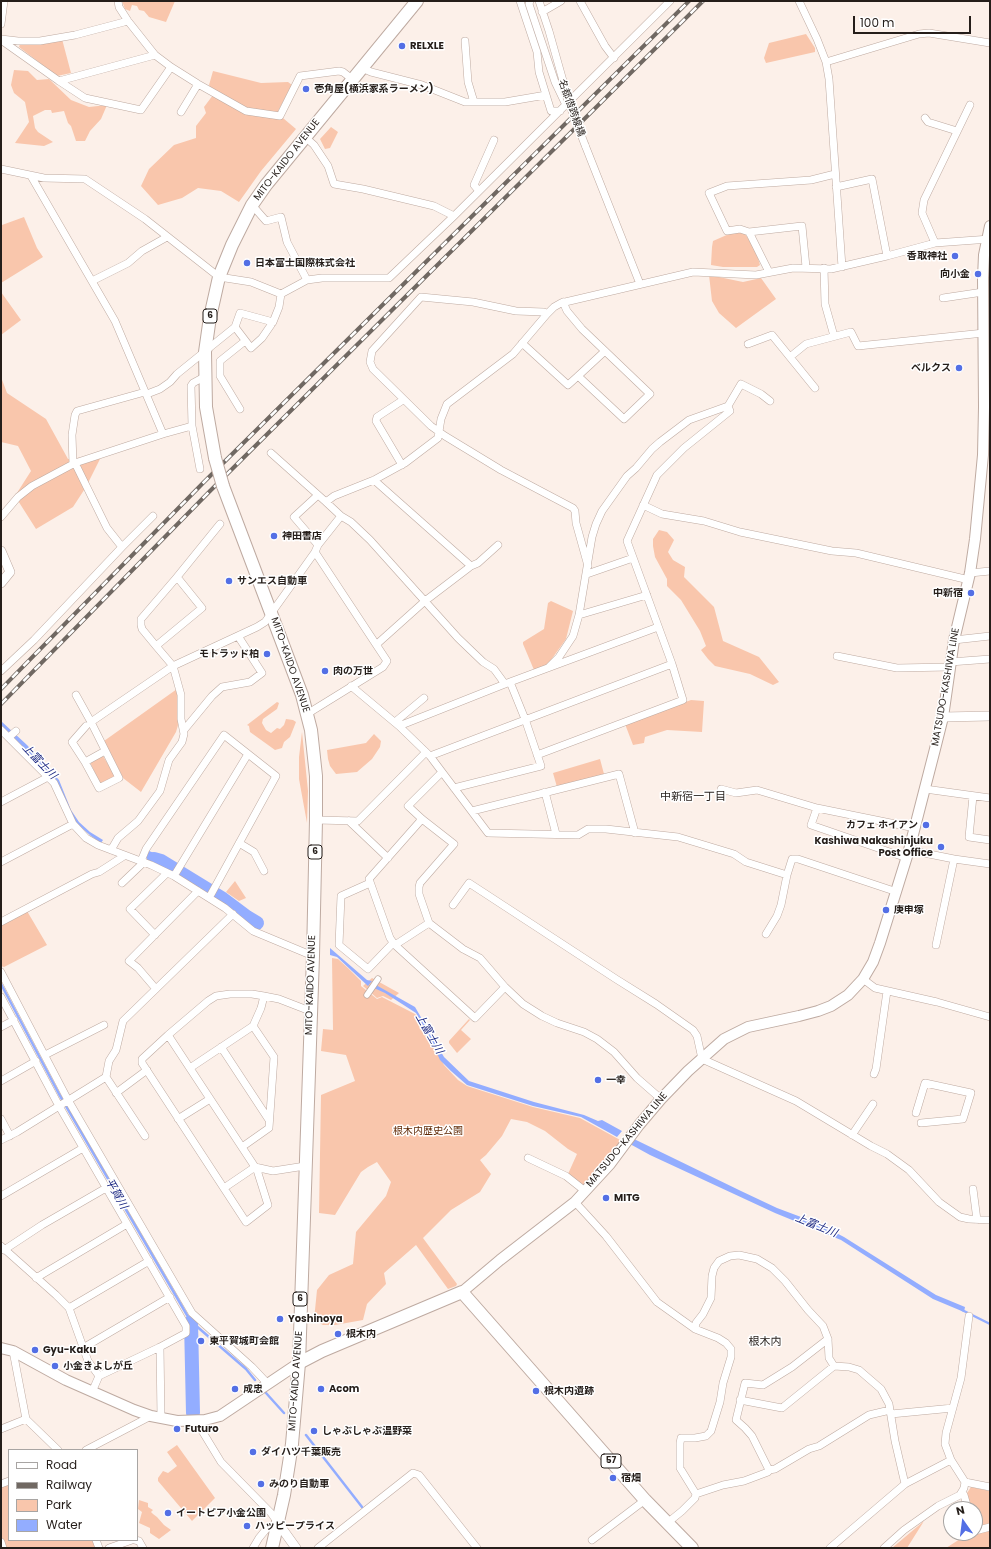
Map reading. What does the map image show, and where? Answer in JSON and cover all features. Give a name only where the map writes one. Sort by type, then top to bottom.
[{"type":"main road","name":"MITO-KAIDO AVENUE","points":[[272,1548],[284,1495],[292,1444],[299,1363],[313,956],[316,776],[314,752],[307,714],[272,612],[223,486],[215,458],[206,407],[204,378],[205,352],[210,317],[219,277],[232,245],[252,205],[266,185],[417,1]]},
{"type":"main road","name":"MATSUDO-KASHIWA LINE","points":[[462,1292],[500,1260],[575,1202],[610,1164],[639,1125],[661,1099],[724,1039],[736,1032],[762,1023],[799,1016],[831,1006],[848,995],[863,979],[873,962],[897,892],[908,854],[943,716],[954,640],[969,576],[976,533],[983,455],[984,255],[990,226]]},
{"type":"main road","points":[[1,1348],[13,1351],[92,1392],[156,1417],[196,1421],[220,1416],[299,1363],[322,1351],[462,1292]]},
{"type":"main road","name":"57","points":[[462,1292],[666,1524],[692,1548]]},
{"type":"street","points":[[1,24],[4,1]]},
{"type":"street","points":[[118,1],[119,7],[128,21],[155,54],[170,67],[246,111],[280,116],[300,76],[339,71],[343,72],[352,79]]},
{"type":"street","points":[[520,1],[537,52],[539,72],[551,111],[560,111]]},
{"type":"street","points":[[534,1],[542,12],[549,32],[568,103],[555,82],[529,4],[534,1]]},
{"type":"street","name":"名都借跨線橋","points":[[534,1],[564,90],[640,284]]},
{"type":"street","points":[[542,12],[561,1]]},
{"type":"street","points":[[580,1],[614,58]]},
{"type":"street","points":[[281,294],[307,280],[322,278],[390,278],[670,1]]},
{"type":"street","points":[[799,1],[826,62],[829,79],[842,267]]},
{"type":"street","points":[[1,40],[40,41],[75,35],[128,21]]},
{"type":"street","points":[[826,62],[919,34],[929,33],[990,43]]},
{"type":"street","points":[[1,40],[85,98],[141,110],[170,67]]},
{"type":"street","points":[[465,42],[468,82],[474,102]]},
{"type":"street","points":[[59,81],[155,54]]},
{"type":"street","points":[[362,68],[371,72],[422,85],[465,102],[505,102],[546,95]]},
{"type":"street","points":[[181,112],[198,84]]},
{"type":"street","points":[[935,243],[922,213],[924,200],[970,105]]},
{"type":"street","points":[[925,118],[928,122],[957,131]]},
{"type":"street","points":[[305,137],[314,145],[328,166],[334,184],[363,189],[434,206],[454,216]]},
{"type":"street","points":[[479,191],[474,186],[494,140]]},
{"type":"street","points":[[2,167],[31,176],[44,178],[85,179],[145,219],[219,277],[251,282],[281,294]]},
{"type":"street","points":[[806,267],[802,226],[749,232],[740,228],[727,231],[709,193],[727,186],[812,180],[835,174]]},
{"type":"street","points":[[31,176],[115,321],[163,434]]},
{"type":"street","points":[[836,187],[872,180],[887,256]]},
{"type":"street","points":[[252,205],[266,221],[281,217],[287,242],[307,280]]},
{"type":"street","points":[[749,232],[769,272]]},
{"type":"street","points":[[92,281],[128,263],[142,250],[167,237]]},
{"type":"street","points":[[326,502],[334,496],[374,480],[402,465],[438,438],[441,419],[447,404],[513,354],[547,314],[554,307],[563,302],[693,272],[749,275],[793,268],[842,267],[935,243],[988,239]]},
{"type":"street","points":[[824,268],[824,304],[834,336]]},
{"type":"street","points":[[943,298],[983,292]]},
{"type":"street","points":[[236,327],[250,348],[262,338],[273,322],[279,307],[281,294]]},
{"type":"street","points":[[547,314],[544,312],[516,311],[472,302],[422,297],[372,351],[370,362],[373,369],[431,426],[501,470],[572,508],[575,511],[576,523],[588,566]]},
{"type":"street","points":[[563,302],[567,311],[582,329],[650,394],[624,419],[578,376]]},
{"type":"street","points":[[122,547],[106,528],[74,464],[72,435],[74,415],[77,411],[160,389],[236,327],[240,313],[273,322]]},
{"type":"street","points":[[790,357],[806,344],[851,332],[858,346],[984,333]]},
{"type":"street","points":[[748,344],[772,335],[815,388]]},
{"type":"street","points":[[240,409],[220,376],[220,361],[245,341]]},
{"type":"street","points":[[522,343],[568,385],[605,351]]},
{"type":"street","points":[[200,469],[192,426],[191,386],[193,383],[204,378]]},
{"type":"street","points":[[548,669],[559,657],[573,636],[579,616],[596,524],[602,511],[627,476],[660,442],[689,420],[728,406],[741,384],[761,394],[770,401]]},
{"type":"street","points":[[402,465],[376,421],[377,417],[404,400]]},
{"type":"street","points":[[537,755],[684,700],[627,542],[657,475],[684,448],[730,411],[728,406]]},
{"type":"street","points":[[1,517],[18,497],[32,486],[74,464],[163,434],[192,426]]},
{"type":"street","points":[[271,453],[370,540],[458,638],[483,662],[494,669],[507,683],[525,719],[541,766],[454,788]]},
{"type":"street","points":[[374,480],[471,566]]},
{"type":"street","points":[[307,714],[383,667],[387,661],[317,549],[294,517],[318,495]]},
{"type":"street","points":[[643,505],[662,514],[704,521],[740,532],[832,551],[856,553],[969,576],[990,571]]},
{"type":"street","points":[[1,671],[34,640],[122,547],[154,516]]},
{"type":"street","points":[[76,696],[89,724],[106,751],[119,778],[99,788],[72,742],[89,724],[173,666],[263,623],[341,516]]},
{"type":"street","points":[[111,850],[118,838],[138,821],[160,791],[169,760],[182,742],[184,730],[181,719],[181,695],[173,666],[142,629],[141,619],[220,524]]},
{"type":"street","points":[[377,644],[425,601],[471,566],[478,563],[498,545]]},
{"type":"street","points":[[1,551],[10,572],[1,583]]},
{"type":"street","points":[[587,574],[633,558]]},
{"type":"street","points":[[156,646],[202,608],[177,576]]},
{"type":"street","points":[[579,616],[646,595]]},
{"type":"street","points":[[397,724],[658,627]]},
{"type":"street","points":[[184,730],[212,696],[222,687],[250,682],[262,673],[238,636]]},
{"type":"street","points":[[954,640],[990,636]]},
{"type":"street","points":[[836,656],[897,668],[950,665],[990,659]]},
{"type":"street","points":[[316,820],[358,821],[428,754],[672,664]]},
{"type":"street","points":[[351,686],[397,724],[428,754],[488,833],[578,834],[588,829],[606,829],[678,838],[734,854],[746,862],[787,875]]},
{"type":"street","points":[[397,724],[424,698]]},
{"type":"street","points":[[943,716],[990,716]]},
{"type":"street","points":[[5,736],[16,731]]},
{"type":"street","points":[[122,883],[142,861],[146,849],[224,735],[276,776],[209,898]]},
{"type":"street","points":[[5,736],[23,748],[54,783],[73,824],[86,838],[124,856],[142,861],[171,875],[233,914],[253,931],[313,956]]},
{"type":"street","points":[[85,762],[106,751]]},
{"type":"street","points":[[155,935],[130,909],[180,866],[248,754]]},
{"type":"street","points":[[442,772],[408,806],[454,844],[420,883],[419,894],[429,923],[463,949],[480,958],[505,987],[523,1004],[542,1016],[557,1023],[584,1032],[597,1039],[614,1052],[637,1078],[661,1099]]},
{"type":"street","points":[[472,811],[619,774],[635,833]]},
{"type":"street","points":[[1,802],[48,777]]},
{"type":"street","points":[[721,789],[736,793],[757,790],[817,808],[915,828]]},
{"type":"street","points":[[925,790],[990,798]]},
{"type":"street","points":[[545,792],[556,834]]},
{"type":"street","points":[[973,796],[969,837],[990,840]]},
{"type":"street","points":[[817,808],[811,825],[908,854],[990,864]]},
{"type":"street","points":[[422,819],[369,879],[394,944],[475,1018],[505,987]]},
{"type":"street","points":[[348,821],[388,858]]},
{"type":"street","points":[[1,862],[73,824]]},
{"type":"street","points":[[239,844],[254,852],[264,871]]},
{"type":"street","points":[[1,922],[92,874],[99,872],[124,856]]},
{"type":"street","points":[[766,934],[777,916],[781,905],[792,859],[798,859],[897,892]]},
{"type":"street","points":[[936,945],[954,859]]},
{"type":"street","points":[[370,883],[341,896],[339,945],[368,969],[394,944],[429,923]]},
{"type":"street","points":[[453,905],[469,883],[656,1004],[693,1030],[697,1036],[702,1059],[796,1101],[887,1154],[903,1164],[931,1195],[950,1211],[960,1217],[977,1220],[990,1220]]},
{"type":"street","points":[[156,989],[138,968],[129,961],[198,891]]},
{"type":"street","points":[[145,1136],[106,1077],[109,1061],[116,1050],[123,1021],[233,914]]},
{"type":"street","points":[[1,972],[68,1100],[192,1313],[252,1367],[268,1384]]},
{"type":"street","points":[[368,995],[378,979]]},
{"type":"street","points":[[863,979],[875,988],[937,1002],[990,1017]]},
{"type":"street","points":[[874,1074],[876,1069],[887,991]]},
{"type":"street","points":[[168,1035],[255,1167],[268,1205],[246,1222],[142,1063],[142,1059],[168,1035],[216,996],[230,994],[252,994],[279,999],[310,1011]]},
{"type":"street","points":[[1,996],[59,1106],[186,1326],[186,1333],[99,1376],[92,1392]]},
{"type":"street","points":[[190,1068],[253,1026],[261,1008],[264,996]]},
{"type":"street","points":[[1,1027],[14,1020]]},
{"type":"street","points":[[45,1055],[104,1025]]},
{"type":"street","points":[[242,1147],[269,1128],[274,1057],[253,1026]]},
{"type":"street","points":[[221,1047],[269,1120]]},
{"type":"street","points":[[1,1081],[36,1061]]},
{"type":"street","points":[[116,1092],[147,1070]]},
{"type":"street","points":[[1,1140],[10,1136],[106,1077]]},
{"type":"street","points":[[916,1112],[925,1083],[971,1093],[963,1119],[921,1123]]},
{"type":"street","points":[[178,1119],[210,1099]]},
{"type":"street","points":[[852,1135],[873,1104]]},
{"type":"street","points":[[1,1119],[10,1136]]},
{"type":"street","points":[[1,1196],[83,1148]]},
{"type":"street","points":[[528,1158],[566,1176],[585,1191]]},
{"type":"street","points":[[224,1188],[255,1167],[272,1171],[305,1166]]},
{"type":"street","points":[[99,1376],[88,1361],[69,1308],[3,1248],[106,1188]]},
{"type":"street","points":[[973,1189],[977,1220]]},
{"type":"street","points":[[575,1202],[606,1236],[657,1302],[695,1329],[718,1338],[726,1343],[731,1349],[731,1357],[711,1431],[706,1436],[681,1438],[680,1468],[696,1494]]},
{"type":"street","points":[[36,1278],[127,1224]]},
{"type":"street","points":[[695,1329],[696,1323],[703,1314],[710,1298],[714,1268],[722,1258],[739,1255],[757,1259],[778,1274],[826,1330],[829,1355],[834,1366]]},
{"type":"street","points":[[69,1308],[149,1261]]},
{"type":"street","points":[[83,1348],[170,1298]]},
{"type":"street","points":[[969,1316],[961,1378],[946,1433],[945,1444],[951,1460],[965,1482],[990,1487]]},
{"type":"street","points":[[769,1470],[752,1436],[736,1420],[745,1383],[763,1385],[792,1366],[828,1338]]},
{"type":"street","points":[[88,1449],[156,1417],[160,1347]]},
{"type":"street","points":[[13,1351],[26,1419],[57,1449]]},
{"type":"street","points":[[740,1400],[782,1408],[834,1366],[849,1367],[863,1372],[881,1389],[887,1399],[891,1412],[895,1441],[905,1484]]},
{"type":"street","points":[[666,1524],[688,1506],[695,1498],[696,1494],[723,1485],[744,1481],[768,1472],[769,1470],[775,1469],[819,1446],[869,1415],[953,1408]]},
{"type":"street","points":[[1,1429],[26,1419]]},
{"type":"street","points":[[196,1421],[221,1462],[272,1513],[277,1527],[296,1548]]},
{"type":"street","points":[[830,1548],[905,1484],[951,1460]]},
{"type":"street","points":[[318,1548],[413,1473],[419,1475],[478,1548]]},
{"type":"street","points":[[884,1548],[904,1530],[938,1506],[960,1495],[965,1482]]},
{"type":"street","points":[[961,1493],[964,1495],[966,1501]]},
{"type":"street","points":[[592,1540],[645,1500]]},
{"type":"street","points":[[253,1548],[268,1527],[277,1527]]},
{"type":"street","points":[[109,1548],[130,1541]]},
{"type":"street","points":[[1,1542],[3,1548]]},
{"type":"green space","points":[[122,1],[175,1],[166,22],[149,17],[144,11],[139,10],[137,6],[132,5],[130,11],[125,9]]},
{"type":"green space","points":[[806,34],[815,48],[815,52],[766,63],[764,58],[769,43]]},
{"type":"green space","points":[[62,39],[71,73],[57,76],[19,47],[20,44]]},
{"type":"green space","points":[[14,70],[28,71],[37,80],[49,79],[71,100],[89,107],[107,105],[101,119],[90,131],[85,141],[76,141],[64,111],[52,113],[51,110],[45,110],[33,116],[35,128],[38,132],[53,142],[44,146],[15,143],[29,122],[25,102],[14,93],[11,85]]},
{"type":"green space","points":[[213,71],[261,83],[288,82],[292,85],[277,113],[296,129],[261,171],[239,202],[221,191],[198,188],[182,198],[158,205],[141,186],[149,169],[174,145],[196,138],[196,126],[206,113],[204,107],[213,95],[209,85]]},
{"type":"green space","points":[[331,127],[338,132],[330,148],[325,149],[320,139]]},
{"type":"green space","points":[[24,217],[37,248],[43,257],[1,283],[1,224],[2,225]]},
{"type":"green space","points":[[744,232],[756,251],[760,265],[757,267],[723,267],[711,265],[713,241],[729,234]]},
{"type":"green space","points":[[709,275],[743,282],[761,278],[776,299],[736,328],[719,313],[712,301]]},
{"type":"green space","points":[[1,292],[21,320],[1,335]]},
{"type":"green space","points":[[1,377],[7,393],[46,419],[68,459],[102,455],[86,487],[73,507],[36,529],[15,496],[31,471],[18,446],[1,442]]},
{"type":"green space","points":[[659,530],[667,532],[674,540],[668,552],[673,560],[685,567],[684,577],[714,607],[723,641],[759,657],[779,682],[773,685],[750,674],[715,666],[708,659],[701,650],[706,646],[700,631],[681,600],[667,586],[667,579],[655,557],[653,539]]},
{"type":"green space","points":[[551,601],[573,611],[566,639],[551,660],[543,668],[534,670],[523,642],[544,629],[548,603]]},
{"type":"green space","points":[[177,689],[178,725],[176,732],[141,792],[123,778],[104,741]]},
{"type":"green space","points":[[691,700],[704,701],[702,732],[667,730],[645,737],[644,743],[633,745],[625,724]]},
{"type":"green space","points":[[277,702],[279,703],[277,709],[263,719],[262,723],[266,730],[271,733],[277,728],[280,729],[284,725],[286,719],[296,722],[290,737],[284,742],[282,748],[275,750],[250,732],[249,726],[247,725]]},
{"type":"green space","points":[[302,732],[308,791],[307,823],[299,779],[299,757]]},
{"type":"green space","points":[[374,734],[381,741],[380,747],[372,759],[357,772],[336,774],[330,766],[327,750],[366,743]]},
{"type":"green space","points":[[103,756],[115,776],[108,782],[100,784],[90,762]]},
{"type":"green space","points":[[600,759],[604,774],[557,787],[553,773]]},
{"type":"green space","points":[[235,881],[246,898],[239,901],[226,892]]},
{"type":"green space","points":[[27,911],[47,945],[4,967],[1,966],[1,924]]},
{"type":"green space","name":"根木内歴史公園","points":[[332,958],[338,959],[348,968],[361,981],[361,986],[377,999],[382,997],[415,1014],[422,1021],[444,1065],[458,1080],[467,1086],[533,1107],[580,1118],[622,1141],[583,1185],[568,1174],[577,1154],[545,1131],[527,1122],[511,1119],[502,1136],[480,1160],[491,1174],[480,1192],[451,1210],[423,1238],[457,1284],[456,1286],[448,1289],[416,1245],[384,1273],[386,1284],[367,1304],[363,1320],[335,1325],[323,1325],[314,1320],[317,1290],[329,1275],[353,1264],[356,1232],[386,1196],[391,1182],[377,1162],[361,1172],[335,1215],[319,1213],[321,1095],[355,1081],[346,1055],[321,1051],[323,1029],[333,1030]]},
{"type":"green space","points":[[372,978],[399,993],[391,1000],[383,996],[377,998],[363,986]]},
{"type":"green space","points":[[469,1019],[470,1020],[461,1030],[471,1039],[457,1053],[449,1041]]},
{"type":"green space","points":[[177,1445],[215,1498],[192,1521],[158,1481],[158,1478],[163,1471],[168,1473],[177,1466],[167,1452]]},
{"type":"green space","points":[[8,1484],[8,1541],[94,1541],[97,1548],[5,1548],[1,1535],[1,1487]]},
{"type":"green space","points":[[971,1487],[990,1491],[990,1520],[987,1529],[990,1531],[990,1548],[946,1548],[957,1541],[983,1541],[983,1501],[962,1501]]},
{"type":"green space","points":[[139,1500],[148,1503],[148,1507],[153,1510],[151,1512],[171,1530],[159,1539],[150,1533],[150,1528],[139,1523],[142,1512],[138,1509]]},
{"type":"green space","points":[[924,1521],[907,1548],[892,1548]]},
{"type":"water","points":[[1,721],[27,745],[59,780],[71,810],[79,822],[90,832],[103,840],[101,843],[77,824],[71,816],[57,782],[1,725]]},
{"type":"water","points":[[149,851],[162,856],[173,863],[170,870],[146,858]]},
{"type":"water","points":[[181,868],[209,885],[206,891],[178,874]]},
{"type":"water","points":[[217,891],[257,919],[253,924],[214,896]]},
{"type":"water","points":[[330,948],[367,980],[372,981],[368,986],[337,957],[330,955]]},
{"type":"water","points":[[376,985],[415,1007],[444,1057],[469,1081],[534,1102],[584,1115],[598,1121],[602,1120],[622,1131],[617,1137],[581,1117],[533,1106],[467,1085],[440,1060],[416,1013],[385,993],[374,988]]},
{"type":"water","points":[[634,1139],[777,1208],[817,1223],[844,1237],[936,1295],[965,1307],[964,1312],[933,1299],[841,1240],[775,1213],[650,1155],[630,1144]]},
{"type":"waterway","name":"上富士川","points":[[154,859],[161,861],[223,899],[257,923]]},
{"type":"waterway","name":"平賀川","points":[[1,984],[59,1094],[191,1322],[246,1369],[255,1380]]},
{"type":"waterway","name":"上富士川","points":[[962,1310],[990,1324]]},
{"type":"waterway","name":"平賀川","points":[[191,1322],[193,1413]]},
{"type":"waterway","points":[[266,1393],[284,1413]]},
{"type":"waterway","points":[[306,1435],[362,1507]]},
{"type":"railway","points":[[1,689],[204,482],[689,1]]},
{"type":"railway","points":[[1,704],[210,491],[703,1]]},
{"type":"place","name":"RELXLE","points":[[402,46]]},
{"type":"place","name":"壱角屋(横浜家系ラーメン)","points":[[306,89]]},
{"type":"place","name":"香取神社","points":[[955,256]]},
{"type":"place","name":"日本富士国際株式会社","points":[[247,263]]},
{"type":"place","name":"向小金","points":[[978,274]]},
{"type":"place","name":"ベルクス","points":[[959,368]]},
{"type":"place","name":"神田書店","points":[[274,536]]},
{"type":"place","name":"サンエス自動車","points":[[229,581]]},
{"type":"place","name":"中新宿","points":[[971,593]]},
{"type":"place","name":"モトラッド柏","points":[[267,654]]},
{"type":"place","name":"肉の万世","points":[[325,671]]},
{"type":"place","name":"カフェ ホイアン","points":[[926,825]]},
{"type":"place","name":"Kashiwa Nakashinjuku Post Office","points":[[941,847]]},
{"type":"place","name":"庚申塚","points":[[886,910]]},
{"type":"place","name":"一幸","points":[[598,1080]]},
{"type":"place","name":"MITG","points":[[606,1198]]},
{"type":"place","name":"Yoshinoya","points":[[280,1319]]},
{"type":"place","name":"根木内","points":[[338,1334]]},
{"type":"place","name":"東平賀城町会館","points":[[201,1341]]},
{"type":"place","name":"Gyu-Kaku","points":[[35,1350]]},
{"type":"place","name":"小金きよしが丘","points":[[55,1366]]},
{"type":"place","name":"成忠","points":[[235,1389]]},
{"type":"place","name":"Acom","points":[[321,1389]]},
{"type":"place","name":"根木内遺跡","points":[[536,1391]]},
{"type":"place","name":"Futuro","points":[[177,1429]]},
{"type":"place","name":"しゃぶしゃぶ温野菜","points":[[314,1431]]},
{"type":"place","name":"ダイハツ千葉販売","points":[[253,1452]]},
{"type":"place","name":"宿畑","points":[[613,1478]]},
{"type":"place","name":"みのり自動車","points":[[261,1484]]},
{"type":"place","name":"イートピア小金公園","points":[[168,1513]]},
{"type":"place","name":"ハッピープライス","points":[[247,1526]]},
{"type":"district","name":"中新宿一丁目","points":[[693,797]]},
{"type":"district","name":"根木内","points":[[765,1342]]}]
